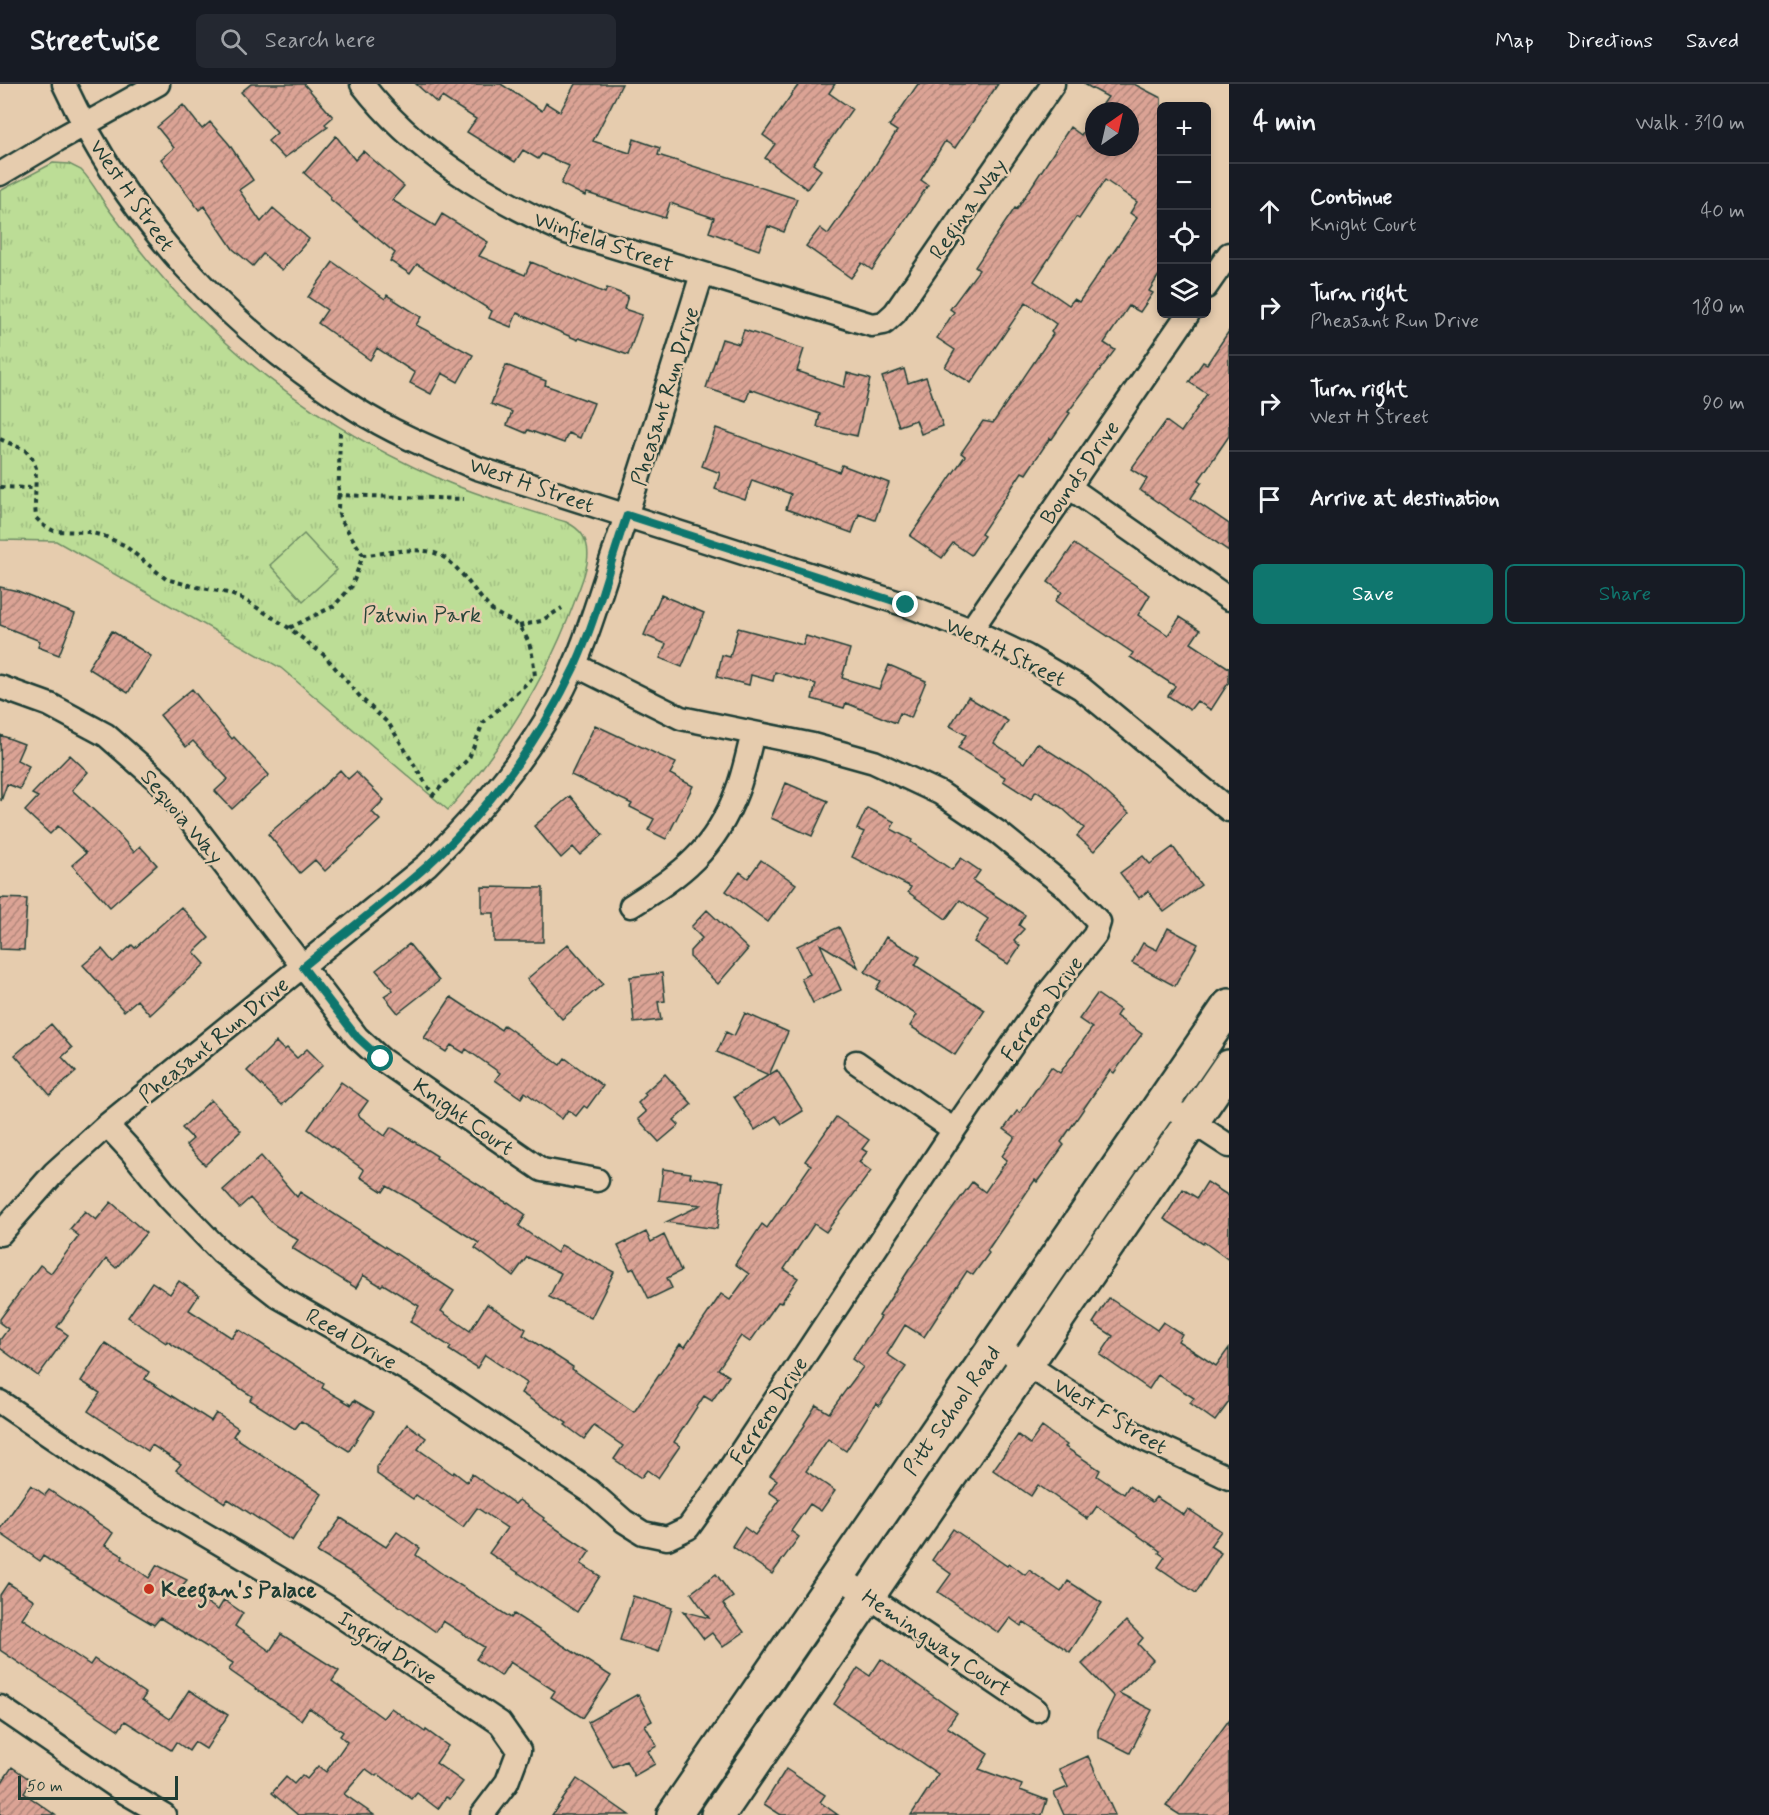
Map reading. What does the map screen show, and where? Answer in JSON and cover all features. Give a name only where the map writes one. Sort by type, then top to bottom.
[{"type":"main road","name":"Pitt School Road","points":[[674,1815],[1229,1006]]},
{"type":"main road","name":"Pitt School Road","points":[[718,1815],[1229,1067]]},
{"type":"street","name":"West H Street","points":[[64,84],[85,125],[117,178],[178,259],[218,302],[260,341],[356,409],[424,445],[477,468],[906,605],[971,630],[1026,656],[1081,688],[1229,810]]},
{"type":"street","points":[[0,174],[158,84]]},
{"type":"street","name":"Winfield Street","points":[[362,84],[375,101],[416,140],[470,182],[519,211],[566,232],[860,323],[872,325],[884,323]]},
{"type":"street","name":"Regina Way","points":[[884,323],[896,313],[1051,88]]},
{"type":"street","points":[[1211,280],[1229,254]]},
{"type":"street","name":"Pheasant Run Drive","points":[[0,1234],[54,1173],[107,1125],[428,865],[474,817],[514,769],[556,702],[575,665],[600,600],[702,274]]},
{"type":"street","name":"Bounds Drive","points":[[971,630],[1185,318]]},
{"type":"street","points":[[1069,487],[1229,600]]},
{"type":"street","name":"Ferrero Drive","points":[[575,665],[681,717],[813,745],[874,762],[940,793],[999,833],[1068,890],[1099,922],[1095,935],[1049,992],[954,1130],[719,1485],[688,1528],[667,1538],[643,1533],[624,1521]]},
{"type":"street","name":"Sequoia Way","points":[[0,687],[50,705],[106,735],[163,785],[303,967]]},
{"type":"street","points":[[631,906],[672,880],[702,853],[722,825],[738,790],[753,733]]},
{"type":"street","name":"Knight Court","points":[[303,967],[357,1037],[381,1059],[542,1170],[597,1180]]},
{"type":"street","points":[[856,1062],[954,1130]]},
{"type":"street","points":[[1163,1104],[1229,1146]]},
{"type":"street","name":"Reed Drive","points":[[107,1125],[170,1199],[221,1252],[271,1290],[420,1377],[590,1491],[624,1521]]},
{"type":"street","name":"West F Street","points":[[997,1345],[1105,1416],[1146,1440],[1229,1478]]},
{"type":"street","name":"Ingrid Drive","points":[[0,1402],[133,1492],[326,1605],[500,1723],[519,1750],[507,1782],[482,1815]]},
{"type":"street","name":"Hemingway Court","points":[[837,1575],[1036,1710]]},
{"type":"street","points":[[0,1707],[123,1791],[164,1815]]},
{"type":"path","points":[[340,432],[338,495],[340,520],[363,555]]},
{"type":"path","points":[[0,440],[25,450],[32,458],[36,468],[36,518],[44,526],[54,531],[88,532],[104,536],[124,545],[166,579],[237,596],[289,628],[324,656],[388,724],[433,795],[469,758],[483,723],[535,676],[529,642],[519,626],[492,611],[454,567],[440,555],[427,551],[410,550],[363,555]]},
{"type":"path","points":[[0,487],[36,488]]},
{"type":"path","points":[[338,495],[464,499]]},
{"type":"path","points":[[289,628],[334,606],[352,586],[363,555]]},
{"type":"path","points":[[519,626],[541,621],[562,608]]},
{"type":"green space","name":"Patwin Park","points":[[53,163],[69,164],[81,170],[135,244],[179,296],[237,352],[301,402],[369,444],[405,463],[472,492],[566,522],[577,529],[584,538],[588,558],[586,570],[550,659],[504,738],[448,810],[281,668],[56,541],[0,540],[0,191]]},
{"type":"green space","points":[[304,534],[337,570],[303,601],[270,565]]},
{"type":"building","points":[[251,84],[304,84],[333,117],[325,124],[328,127],[284,158],[268,141],[277,133],[241,92]]},
{"type":"building","points":[[416,84],[501,84],[542,111],[546,103],[560,112],[575,84],[622,84],[593,141],[630,153],[634,139],[660,148],[658,155],[797,199],[784,232],[768,226],[759,250],[709,232],[714,218],[670,203],[665,218],[587,193],[585,196],[561,184],[569,166],[542,154],[538,159],[523,150],[515,162],[467,132],[476,119],[442,97],[437,103]]},
{"type":"building","points":[[799,84],[835,84],[829,93],[852,109],[813,164],[821,170],[807,189],[765,158],[775,144],[763,135]]},
{"type":"building","points":[[918,84],[998,84],[955,148],[945,141],[921,180],[928,185],[872,270],[862,263],[851,278],[806,246],[820,228],[828,234],[861,187],[897,131],[889,126]]},
{"type":"building","points":[[1084,84],[1134,84],[1161,98],[1161,102],[1157,102],[1157,278],[1149,291],[1153,293],[1140,312],[1129,306],[1104,343],[1115,350],[1068,412],[1070,413],[1026,474],[1022,472],[981,534],[984,536],[971,555],[953,543],[942,558],[910,536],[965,456],[961,453],[983,421],[993,423],[1053,334],[1051,332],[1056,324],[1026,302],[971,383],[945,367],[955,350],[937,338],[954,312],[950,309],[979,270],[975,267],[1015,208],[1017,209],[1070,127],[1081,135],[1085,129],[1085,156],[1139,156],[1139,102],[1104,102],[1108,97]],"holes":[[[1105,180],[1137,202],[1130,213],[1137,218],[1079,302],[1074,299],[1069,305],[1034,281],[1076,217],[1079,219]]]},
{"type":"building","points":[[183,105],[202,129],[210,122],[229,144],[253,180],[239,190],[261,222],[273,208],[309,239],[282,270],[263,254],[253,266],[233,249],[204,206],[199,210],[161,159],[174,148],[157,127]]},
{"type":"building","points":[[336,136],[355,160],[363,151],[404,186],[392,200],[435,226],[442,214],[488,242],[479,256],[525,275],[531,262],[605,293],[607,288],[628,296],[624,309],[642,315],[628,355],[579,338],[578,340],[517,313],[511,327],[489,318],[492,311],[417,264],[410,274],[390,261],[395,253],[330,199],[331,197],[304,173]]},
{"type":"building","points":[[333,262],[385,299],[387,295],[421,317],[416,325],[473,355],[458,382],[442,373],[431,394],[410,383],[415,373],[377,348],[370,360],[318,323],[327,310],[308,297]]},
{"type":"building","points":[[744,330],[804,349],[797,371],[844,387],[847,373],[870,379],[857,436],[817,427],[820,414],[750,389],[746,401],[706,388],[722,339],[739,344]]},
{"type":"building","points":[[1229,331],[1229,436],[1199,480],[1202,482],[1191,498],[1229,524],[1229,551],[1140,490],[1147,479],[1131,469],[1166,421],[1181,432],[1207,394],[1189,382],[1203,362],[1207,364]]},
{"type":"building","points":[[506,365],[546,381],[545,385],[594,403],[580,438],[568,433],[564,443],[528,430],[526,433],[507,425],[512,412],[491,404]]},
{"type":"building","points":[[904,369],[908,383],[926,377],[943,426],[921,434],[916,420],[899,426],[882,377]]},
{"type":"building","points":[[716,428],[839,472],[842,465],[889,483],[875,520],[859,514],[852,533],[786,509],[791,494],[752,480],[745,500],[715,489],[720,473],[702,466]]},
{"type":"building","points":[[1074,544],[1150,595],[1138,615],[1168,635],[1180,617],[1200,630],[1191,643],[1229,668],[1229,682],[1211,710],[1197,701],[1190,710],[1168,696],[1175,686],[1130,657],[1133,653],[1055,601],[1062,592],[1048,582]]},
{"type":"building","points":[[0,587],[18,591],[75,614],[59,655],[38,647],[40,641],[0,625]]},
{"type":"building","points":[[661,595],[704,613],[682,667],[660,658],[666,644],[644,635]]},
{"type":"building","points":[[738,628],[803,645],[806,636],[850,649],[842,678],[879,689],[889,665],[926,681],[911,718],[900,713],[896,723],[846,703],[844,708],[812,699],[816,684],[775,672],[773,681],[751,675],[749,685],[717,677],[722,655],[730,657]]},
{"type":"building","points":[[112,631],[151,656],[128,693],[88,668]]},
{"type":"building","points":[[192,689],[232,739],[234,737],[269,775],[232,809],[215,791],[228,779],[193,741],[186,747],[160,715]]},
{"type":"building","points":[[968,697],[1008,721],[994,743],[1024,763],[1037,743],[1088,776],[1129,813],[1094,851],[1077,836],[1084,828],[1062,808],[1036,791],[1031,799],[1003,781],[1005,777],[958,748],[966,735],[950,726]]},
{"type":"building","points":[[595,725],[676,763],[670,774],[693,786],[666,839],[648,830],[654,819],[630,807],[632,804],[571,775]]},
{"type":"building","points":[[0,735],[24,744],[17,760],[29,766],[20,789],[7,784],[1,801]]},
{"type":"building","points":[[70,755],[88,772],[72,790],[114,829],[134,852],[140,846],[157,865],[110,907],[72,865],[86,853],[58,826],[50,834],[25,811],[38,797],[32,794]]},
{"type":"building","points":[[340,770],[348,779],[356,772],[384,800],[372,812],[380,820],[325,871],[315,860],[300,873],[268,834]]},
{"type":"building","points":[[786,783],[828,801],[812,836],[771,818]]},
{"type":"building","points":[[570,796],[603,835],[580,855],[573,847],[561,858],[534,826]]},
{"type":"building","points":[[867,808],[895,822],[891,829],[912,840],[911,842],[952,870],[961,858],[980,871],[973,881],[1025,915],[1019,925],[1024,929],[1014,940],[1020,946],[1008,964],[974,942],[988,919],[960,900],[946,919],[908,892],[911,887],[852,857],[864,832],[857,829]]},
{"type":"building","points":[[1173,847],[1201,885],[1164,912],[1148,891],[1139,898],[1120,873],[1143,856],[1150,864]]},
{"type":"building","points":[[761,860],[796,884],[768,922],[726,891],[740,872],[748,878]]},
{"type":"building","points":[[482,887],[543,888],[543,942],[494,942],[494,913],[482,913]]},
{"type":"building","points":[[0,898],[27,899],[24,950],[0,949]]},
{"type":"building","points":[[181,907],[209,938],[194,952],[205,964],[150,1015],[137,1000],[124,1011],[83,965],[102,949],[113,962],[132,945],[135,948]]},
{"type":"building","points":[[707,910],[748,949],[718,984],[690,957],[690,951],[702,938],[691,927]]},
{"type":"building","points":[[839,927],[858,967],[820,944],[841,990],[813,1003],[801,978],[810,974],[797,946]]},
{"type":"building","points":[[1168,928],[1198,944],[1175,986],[1132,963],[1143,943],[1157,950]]},
{"type":"building","points":[[886,937],[920,957],[915,965],[985,1010],[955,1055],[910,1026],[917,1015],[876,989],[881,981],[865,972]]},
{"type":"building","points":[[409,944],[439,981],[398,1013],[384,996],[393,990],[376,970]]},
{"type":"building","points":[[568,944],[603,984],[562,1019],[527,979]]},
{"type":"building","points":[[662,973],[665,1001],[658,1002],[661,1020],[634,1023],[630,977]]},
{"type":"building","points":[[1097,994],[1120,1010],[1116,1016],[1142,1034],[1114,1073],[1110,1070],[1061,1142],[1064,1145],[1037,1182],[1035,1180],[987,1251],[989,1253],[973,1275],[967,1271],[924,1337],[905,1325],[887,1354],[906,1367],[879,1406],[876,1403],[846,1451],[828,1439],[806,1471],[835,1491],[821,1511],[810,1504],[791,1531],[799,1537],[772,1574],[732,1546],[744,1527],[755,1535],[780,1500],[769,1492],[777,1480],[770,1475],[816,1405],[829,1413],[863,1367],[852,1359],[881,1317],[879,1316],[910,1268],[972,1182],[985,1192],[1007,1160],[1002,1156],[1015,1137],[1004,1129],[1017,1111],[1020,1113],[1051,1067],[1060,1073],[1092,1028],[1079,1019]]},
{"type":"building","points":[[451,997],[501,1030],[504,1025],[560,1065],[565,1058],[603,1086],[587,1108],[584,1106],[576,1116],[568,1110],[562,1119],[525,1092],[521,1098],[495,1080],[500,1073],[466,1049],[464,1053],[451,1045],[446,1052],[424,1038]]},
{"type":"building","points":[[745,1013],[788,1032],[769,1075],[717,1052],[726,1032],[734,1036]]},
{"type":"building","points":[[51,1024],[72,1048],[62,1057],[76,1072],[50,1095],[15,1055]]},
{"type":"building","points":[[276,1042],[284,1050],[287,1048],[297,1058],[307,1049],[323,1065],[282,1105],[247,1071]]},
{"type":"building","points":[[777,1070],[803,1111],[782,1124],[776,1116],[755,1130],[734,1097]]},
{"type":"building","points":[[665,1074],[692,1104],[674,1120],[679,1125],[659,1142],[638,1119],[646,1112],[638,1103],[646,1095],[644,1093]]},
{"type":"building","points":[[341,1082],[368,1101],[358,1115],[385,1136],[391,1127],[437,1156],[436,1158],[508,1202],[526,1215],[519,1226],[557,1253],[561,1245],[614,1272],[591,1318],[549,1297],[561,1273],[527,1257],[513,1276],[475,1248],[479,1243],[387,1186],[383,1192],[360,1177],[364,1170],[308,1129]]},
{"type":"building","points":[[211,1100],[241,1131],[205,1165],[186,1145],[193,1139],[182,1128]]},
{"type":"building","points":[[836,1117],[869,1140],[862,1149],[867,1152],[859,1162],[871,1171],[826,1232],[814,1224],[784,1269],[798,1278],[750,1342],[741,1336],[718,1369],[729,1376],[712,1401],[704,1396],[674,1442],[680,1446],[658,1478],[647,1470],[641,1478],[614,1459],[623,1446],[594,1426],[584,1439],[565,1425],[567,1423],[521,1393],[527,1383],[485,1355],[477,1368],[449,1350],[451,1347],[410,1322],[419,1306],[383,1284],[381,1286],[363,1275],[356,1288],[292,1248],[298,1240],[273,1224],[250,1198],[239,1208],[223,1190],[261,1156],[297,1197],[300,1192],[454,1291],[441,1311],[470,1331],[487,1304],[526,1329],[523,1335],[573,1367],[572,1369],[634,1412],[680,1344],[685,1347],[721,1294],[730,1300],[749,1274],[735,1264],[762,1224],[767,1228],[811,1165],[805,1161]]},
{"type":"building","points":[[663,1169],[691,1173],[690,1177],[723,1182],[717,1229],[666,1222],[701,1205],[659,1200]]},
{"type":"building","points":[[1207,1182],[1229,1196],[1229,1260],[1204,1242],[1203,1244],[1164,1219],[1183,1189],[1197,1198]]},
{"type":"building","points":[[111,1202],[146,1233],[116,1268],[106,1259],[57,1327],[68,1335],[38,1376],[0,1348],[0,1340],[8,1329],[0,1323],[0,1319],[40,1265],[51,1273],[79,1236],[70,1229],[85,1211],[96,1220]]},
{"type":"building","points":[[646,1232],[651,1242],[664,1235],[681,1271],[667,1278],[672,1288],[649,1299],[634,1268],[630,1270],[618,1246]]},
{"type":"building","points":[[179,1281],[199,1295],[189,1310],[232,1338],[238,1329],[324,1384],[322,1388],[351,1405],[354,1400],[374,1412],[349,1451],[301,1421],[295,1429],[250,1400],[252,1396],[128,1317],[152,1282],[170,1294]]},
{"type":"building","points":[[1109,1298],[1157,1330],[1163,1322],[1182,1334],[1178,1341],[1216,1366],[1229,1348],[1229,1402],[1215,1421],[1190,1403],[1194,1398],[1158,1375],[1149,1389],[1100,1355],[1113,1336],[1093,1323]]},
{"type":"building","points":[[105,1343],[149,1372],[145,1379],[211,1421],[216,1413],[238,1428],[233,1436],[322,1494],[292,1541],[228,1499],[225,1503],[176,1470],[181,1464],[152,1445],[148,1451],[88,1411],[100,1393],[81,1381]]},
{"type":"building","points":[[407,1424],[426,1438],[418,1449],[453,1474],[454,1472],[467,1482],[472,1474],[515,1504],[519,1500],[544,1518],[543,1520],[590,1551],[581,1564],[600,1576],[577,1612],[489,1553],[507,1528],[477,1508],[463,1527],[416,1495],[413,1499],[377,1474],[377,1467]]},
{"type":"building","points":[[1042,1427],[1067,1445],[1065,1447],[1100,1470],[1097,1476],[1124,1494],[1129,1486],[1152,1502],[1156,1497],[1184,1515],[1188,1509],[1221,1531],[1210,1546],[1221,1553],[1196,1593],[1158,1567],[1165,1557],[1159,1553],[1160,1551],[1097,1506],[1088,1519],[1038,1485],[1031,1496],[993,1470],[1018,1435],[1030,1444]]},
{"type":"building","points":[[31,1485],[45,1495],[49,1490],[113,1533],[105,1545],[123,1556],[122,1559],[149,1578],[157,1565],[187,1580],[182,1586],[218,1610],[224,1600],[243,1613],[235,1626],[270,1651],[281,1634],[339,1671],[332,1681],[383,1718],[391,1708],[425,1732],[426,1730],[448,1746],[436,1763],[463,1782],[450,1799],[446,1797],[438,1809],[417,1793],[412,1799],[378,1774],[376,1776],[366,1769],[344,1794],[374,1815],[298,1815],[272,1793],[286,1777],[294,1784],[302,1775],[307,1779],[318,1766],[326,1772],[347,1742],[340,1736],[343,1732],[309,1708],[301,1720],[229,1670],[233,1663],[160,1618],[154,1625],[43,1556],[40,1561],[0,1533],[0,1529]]},
{"type":"building","points":[[341,1518],[386,1547],[397,1532],[420,1548],[416,1555],[444,1575],[511,1618],[514,1614],[611,1676],[583,1718],[551,1697],[555,1691],[510,1662],[501,1676],[476,1659],[484,1647],[443,1621],[436,1632],[357,1576],[317,1552]]},
{"type":"building","points":[[953,1529],[1007,1566],[1009,1563],[1025,1575],[1029,1570],[1061,1592],[1068,1581],[1102,1603],[1070,1652],[1024,1622],[1021,1626],[1010,1618],[999,1633],[938,1592],[951,1574],[932,1560]]},
{"type":"building","points":[[716,1574],[733,1597],[723,1604],[744,1632],[723,1647],[712,1633],[704,1639],[683,1611],[709,1618],[691,1593]]},
{"type":"building","points":[[8,1583],[34,1600],[22,1618],[90,1665],[94,1659],[146,1694],[142,1700],[170,1719],[189,1690],[228,1715],[206,1749],[195,1742],[189,1751],[176,1742],[171,1750],[125,1721],[119,1730],[0,1650],[0,1595]]},
{"type":"building","points":[[633,1596],[672,1608],[659,1652],[620,1640]]},
{"type":"building","points":[[1126,1621],[1143,1638],[1138,1644],[1153,1660],[1119,1693],[1152,1710],[1130,1753],[1098,1737],[1098,1730],[1114,1697],[1082,1664]]},
{"type":"building","points":[[881,1659],[957,1713],[947,1727],[988,1754],[979,1769],[1022,1785],[1020,1790],[1047,1800],[1042,1815],[911,1815],[938,1774],[834,1704],[858,1668],[870,1676]]},
{"type":"building","points":[[638,1694],[652,1721],[645,1725],[657,1746],[648,1751],[655,1764],[634,1776],[626,1761],[613,1767],[588,1722]]},
{"type":"building","points":[[1229,1720],[1229,1815],[1180,1815],[1166,1806]]},
{"type":"building","points":[[1088,1756],[1115,1815],[1064,1815],[1054,1793],[1068,1787],[1059,1769]]},
{"type":"building","points":[[12,1767],[32,1781],[24,1793],[55,1815],[0,1815],[0,1785]]},
{"type":"building","points":[[786,1769],[825,1795],[820,1802],[838,1815],[781,1815],[764,1804]]},
{"type":"building","points":[[577,1779],[589,1787],[629,1815],[552,1815]]},
{"type":"place","name":"Keegan's Palace","points":[[149,1589]]},
{"type":"route","points":[[381,1059],[357,1037],[303,967],[428,865],[474,817],[514,769],[556,702],[575,665],[600,600],[627,515],[906,605]]}]
